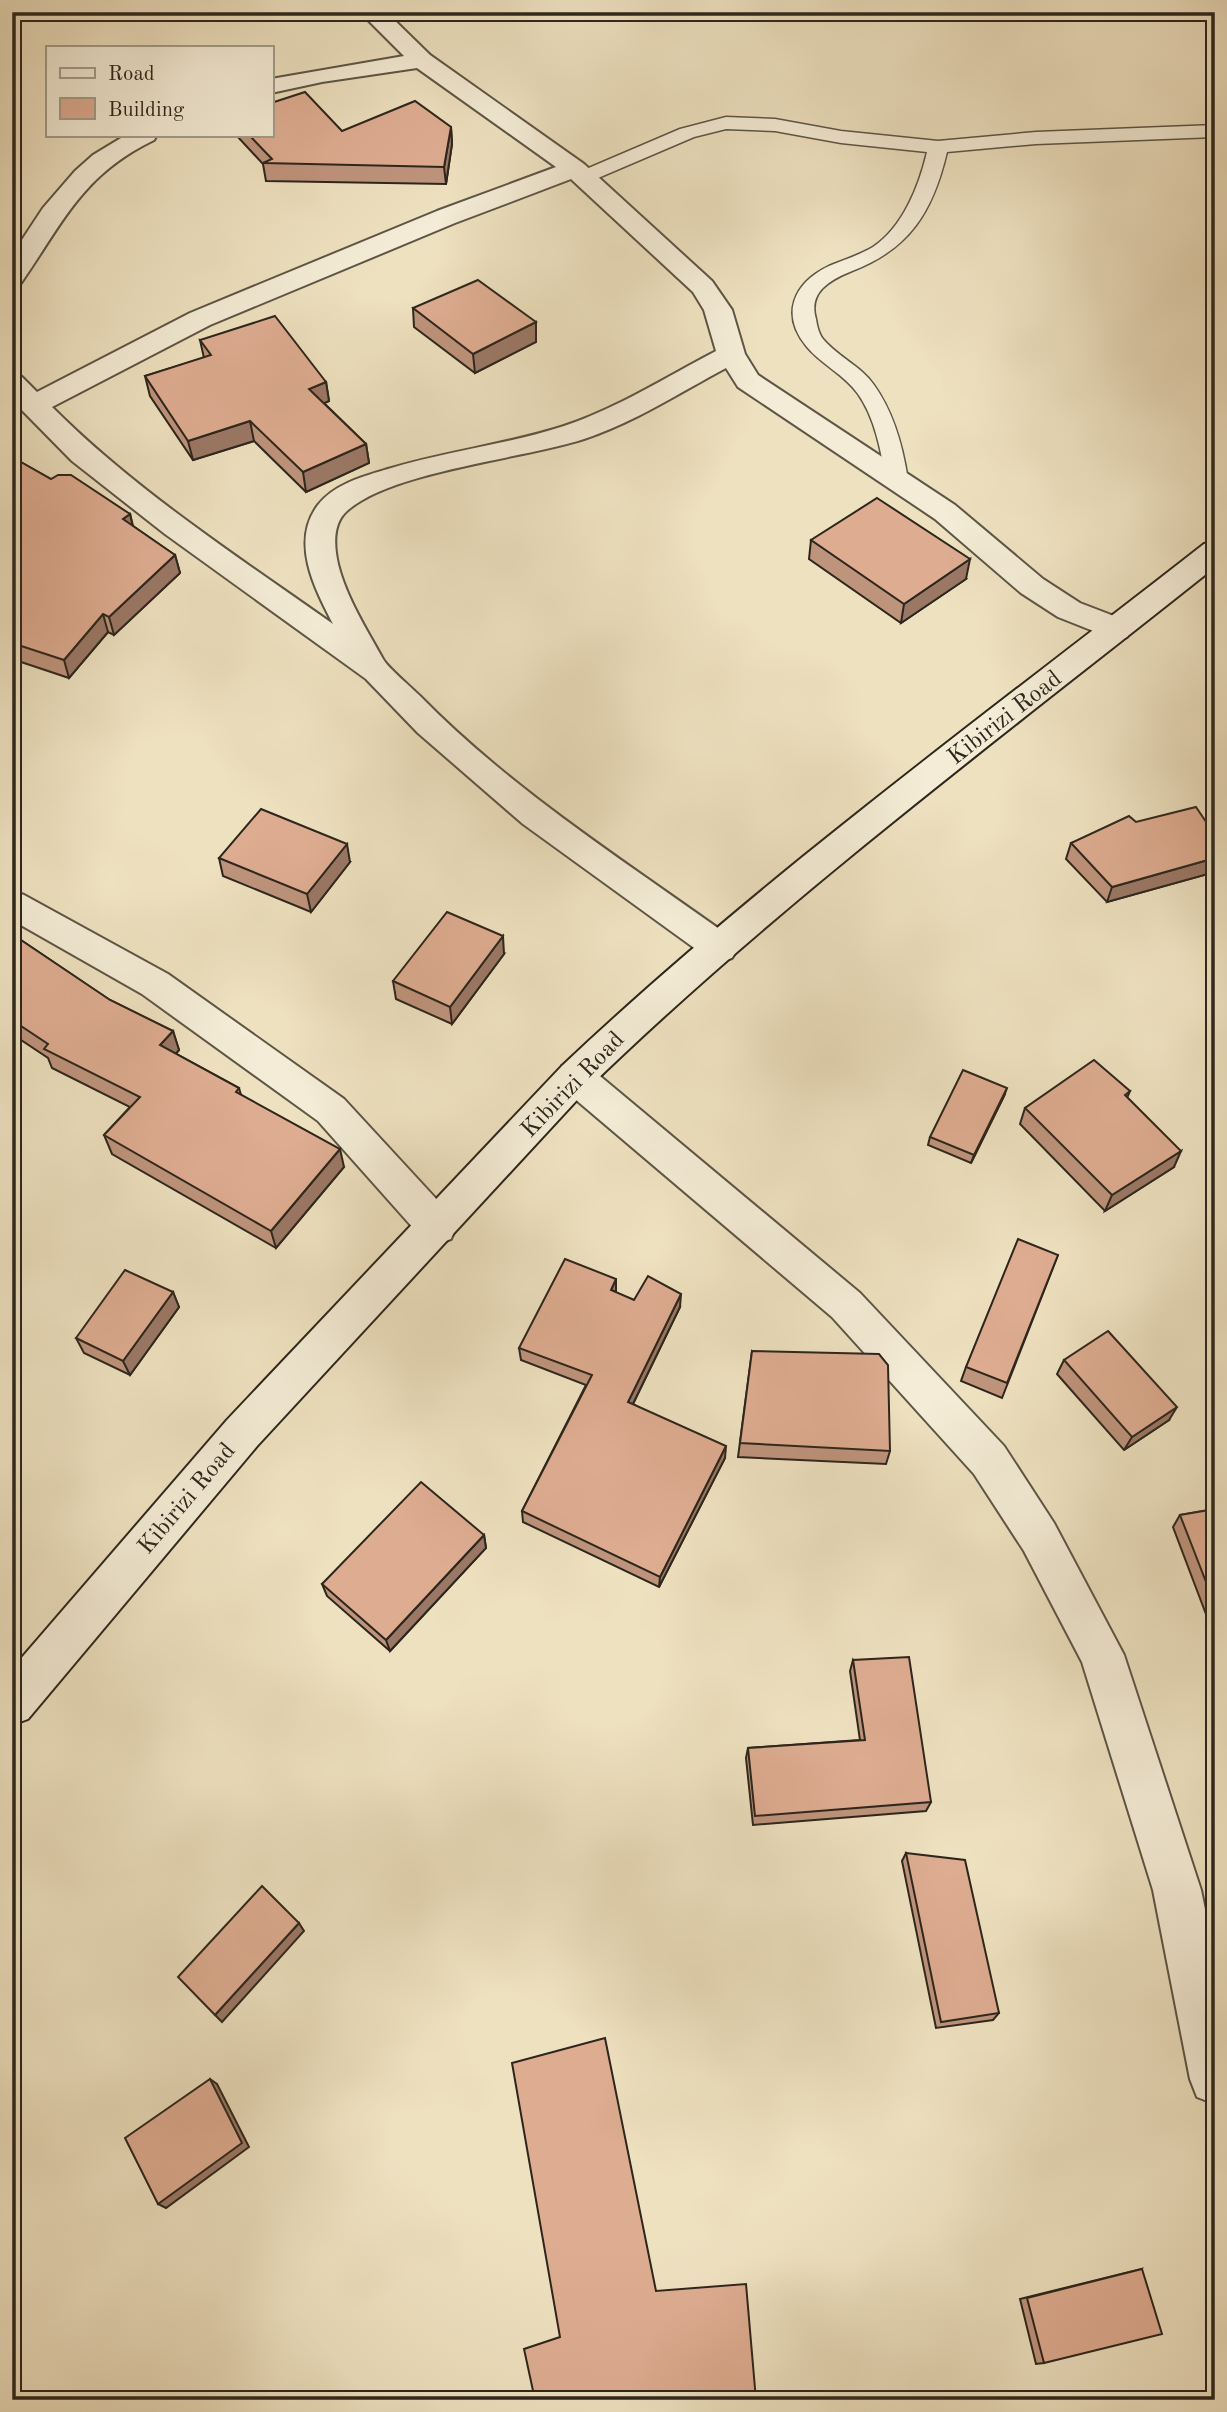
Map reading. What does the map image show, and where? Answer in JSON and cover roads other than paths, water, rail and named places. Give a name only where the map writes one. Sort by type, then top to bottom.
[{"type":"street","points":[[372,12],[422,60],[579,173],[703,287],[718,310],[731,354],[748,381],[945,512],[1032,586],[1069,610],[1115,629]]},
{"type":"street","points":[[273,86],[322,75],[422,60]]},
{"type":"street","points":[[12,277],[58,203],[82,176],[130,141],[142,136]]},
{"type":"street","points":[[579,173],[446,217],[23,394],[82,454],[176,527],[377,671],[429,725],[535,815],[720,948]]},
{"type":"street","points":[[377,671],[336,602],[322,555],[320,531],[325,517],[335,504],[367,487],[426,467],[575,432],[620,413],[731,354]]},
{"type":"street","name":"Kibirizi Road","points":[[12,1703],[242,1433],[575,1077],[622,1032],[811,870],[1215,551]]},
{"type":"street","points":[[12,904],[155,984],[331,1110],[437,1227]]},
{"type":"street","points":[[575,1077],[846,1305],[989,1460],[1039,1537],[1102,1655],[1177,1890],[1215,2079]]},
{"type":"lane","points":[[579,173],[687,132],[726,123],[775,125],[841,137],[938,147],[1036,138],[1215,131]]},
{"type":"lane","points":[[898,480],[893,451],[867,391],[844,364],[814,342],[800,310],[804,295],[814,284],[843,268],[870,258],[894,241],[922,194],[935,163],[938,147]]}]
